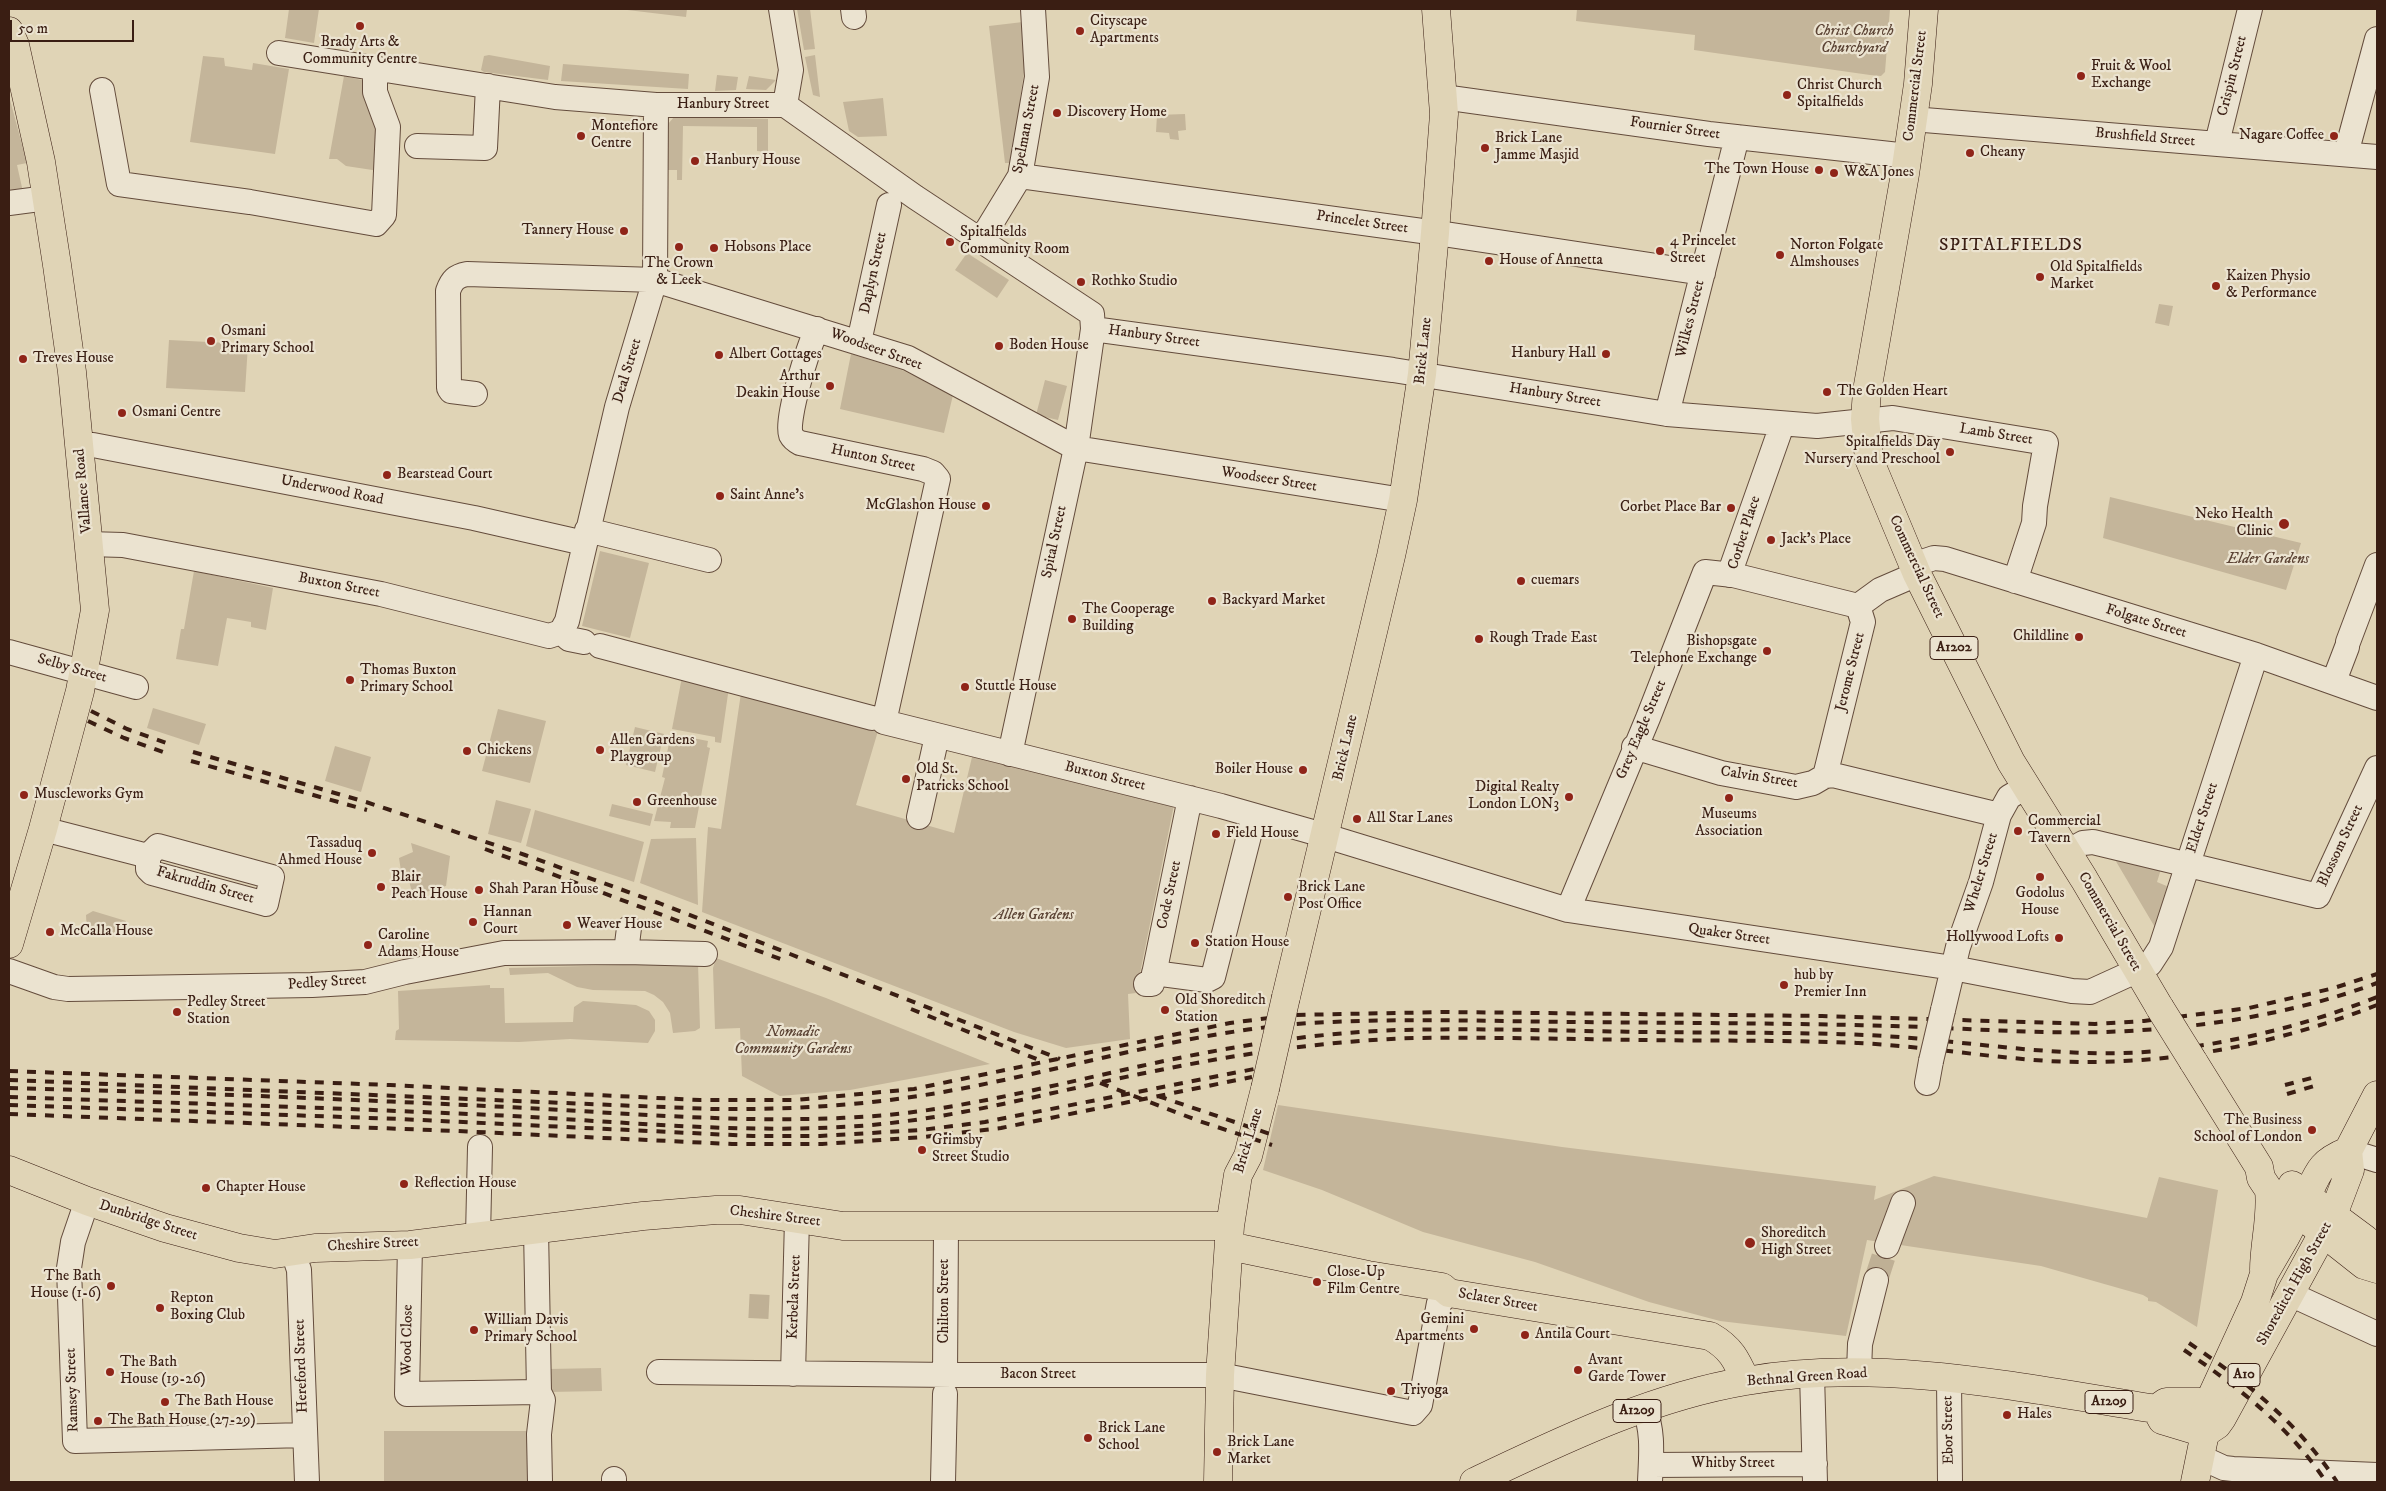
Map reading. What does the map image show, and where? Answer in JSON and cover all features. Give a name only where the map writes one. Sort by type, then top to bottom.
[{"type":"main road","name":"Brick Lane","points":[[1218,1482],[1220,1375],[1230,1236],[1238,1175],[1248,1156],[1392,556],[1403,500],[1422,374],[1435,233],[1443,97],[1436,9]]},
{"type":"main road","name":"Commercial Street","points":[[1924,9],[1918,84],[1908,156],[1868,381],[1865,420],[1870,459],[1915,569],[1993,728],[2136,971],[2264,1179],[2302,1204],[2328,1225]]},
{"type":"main road","name":"Vallance Road","points":[[9,944],[43,829],[84,672],[95,610],[72,372],[47,198],[10,26]]},
{"type":"main road","name":"Shoreditch High Street","points":[[2200,1457],[2328,1225],[2350,1170],[2348,1150],[2377,1094]]},
{"type":"main road","name":"Shoreditch High Street","points":[[2200,1457],[2205,1414],[2209,1402],[2255,1302],[2264,1274],[2286,1238],[2316,1177],[2328,1159],[2348,1150]]},
{"type":"main road","name":"Dunbridge Street","points":[[9,1170],[87,1201],[165,1228],[239,1248],[275,1254],[293,1252]]},
{"type":"main road","points":[[2264,1179],[2270,1204],[2264,1245],[2264,1274]]},
{"type":"main road","name":"Cheshire Street","points":[[293,1252],[315,1248],[410,1245],[643,1216],[716,1210],[740,1210],[843,1226],[1230,1236]]},
{"type":"main road","name":"A1202","points":[[2328,1225],[2365,1239],[2377,1251]]},
{"type":"main road","name":"A1202","points":[[2328,1225],[2364,1265],[2377,1268]]},
{"type":"main road","name":"Sclater Street","points":[[1230,1236],[1368,1275],[1442,1287],[1449,1292],[1710,1336],[1725,1345],[1733,1354],[1746,1381]]},
{"type":"main road","name":"Bethnal Green Road","points":[[1474,1482],[1536,1453],[1644,1408],[1684,1395],[1746,1381],[1812,1374],[1859,1372],[1949,1379],[2156,1409],[2166,1402],[2209,1402]]},
{"type":"main road","points":[[2156,1409],[2162,1420],[2200,1457]]},
{"type":"street","points":[[781,9],[791,70],[785,105]]},
{"type":"street","name":"Spelman Street","points":[[982,240],[1020,176],[1037,77],[1037,49],[1033,9]]},
{"type":"street","name":"Crispin Street","points":[[2217,144],[2250,9]]},
{"type":"street","points":[[2346,154],[2377,39]]},
{"type":"street","name":"Hanbury Street","points":[[279,53],[555,97],[656,105],[785,105],[915,197],[1092,314],[1094,329],[1422,374],[1667,414],[1782,424],[1835,425],[1865,420]]},
{"type":"street","points":[[102,90],[119,184],[250,202],[376,224],[384,215],[388,127],[375,92],[375,68]]},
{"type":"street","points":[[417,146],[485,148],[488,86]]},
{"type":"street","name":"Fournier Street","points":[[1443,97],[1737,137],[1908,156]]},
{"type":"street","name":"Deal Street","points":[[561,632],[567,621],[617,407],[656,280],[656,105]]},
{"type":"street","name":"Brushfield Street","points":[[1912,119],[2377,156]]},
{"type":"street","name":"Wilkes Street","points":[[1667,414],[1737,137]]},
{"type":"street","name":"Princelet Street","points":[[1020,176],[1435,233],[1703,273]]},
{"type":"street","points":[[9,202],[47,198]]},
{"type":"street","name":"Daplyn Street","points":[[859,342],[889,205]]},
{"type":"street","name":"Woodseer Street","points":[[475,394],[451,391],[449,388],[448,291],[452,281],[457,276],[467,274],[656,280],[908,358],[1076,448],[1403,500]]},
{"type":"street","name":"Hunton Street","points":[[817,329],[806,354],[794,404],[790,434],[794,439],[800,443],[923,469],[933,473],[938,479],[878,720]]},
{"type":"street","name":"Spital Street","points":[[1010,754],[1076,448],[1094,329]]},
{"type":"street","name":"Lamb Street","points":[[1865,420],[1893,418],[2046,443],[2035,506],[2034,523],[2014,581]]},
{"type":"street","name":"Corbet Place","points":[[1782,424],[1729,575],[1858,606]]},
{"type":"street","name":"Underwood Road","points":[[79,445],[93,446],[709,560]]},
{"type":"street","name":"Buxton Street","points":[[88,544],[123,545],[381,594],[549,636],[561,632],[570,639],[937,736],[1190,798],[1325,836]]},
{"type":"street","name":"Folgate Street","points":[[1915,569],[1934,558],[1945,560],[2256,654],[2377,698]]},
{"type":"street","points":[[2334,681],[2377,565]]},
{"type":"street","points":[[1858,606],[1915,569]]},
{"type":"street","name":"Grey Eagle Street","points":[[1568,910],[1634,747],[1648,718],[1705,572],[1729,575]]},
{"type":"street","name":"Jerome Street","points":[[1825,776],[1863,622],[1858,606]]},
{"type":"street","name":"Selby Street","points":[[9,652],[136,687]]},
{"type":"street","name":"Elder Street","points":[[2136,971],[2150,964],[2161,947],[2256,654]]},
{"type":"street","points":[[919,817],[937,736]]},
{"type":"street","name":"Calvin Street","points":[[1634,747],[1721,773],[1796,787],[1813,783],[1825,776],[1833,775],[1999,815]]},
{"type":"street","name":"Blossom Street","points":[[2188,864],[2318,896],[2377,768]]},
{"type":"street","name":"Wheler Street","points":[[1929,1072],[1953,968],[1981,882],[1999,815],[2009,797],[2026,787]]},
{"type":"street","name":"Code Street","points":[[1190,798],[1149,978],[1207,980],[1213,977],[1254,816]]},
{"type":"street","name":"Fakruddin Street","points":[[43,829],[148,856]]},
{"type":"street","name":"Quaker Street","points":[[1325,836],[1568,910],[1953,968],[2072,991],[2090,992],[2136,971]]},
{"type":"street","points":[[2067,852],[2083,843],[2093,842],[2188,864]]},
{"type":"street","points":[[626,952],[629,928]]},
{"type":"street","name":"Pedley Street","points":[[9,971],[68,990],[312,986],[365,982],[491,954],[626,952],[705,954]]},
{"type":"street","points":[[478,1236],[480,1147]]},
{"type":"street","points":[[2348,1150],[2377,1160]]},
{"type":"street","name":"Ramsey Street","points":[[87,1201],[73,1242],[69,1268],[75,1441],[305,1435]]},
{"type":"street","points":[[1887,1246],[1903,1203]]},
{"type":"street","name":"Kerbela Street","points":[[793,1374],[797,1219]]},
{"type":"street","name":"Chilton Street","points":[[943,1482],[946,1228]]},
{"type":"street","points":[[536,1229],[539,1392],[542,1400],[539,1434],[540,1482]]},
{"type":"street","name":"Wood Close","points":[[410,1245],[407,1394],[539,1392]]},
{"type":"street","name":"Hereford Street","points":[[293,1252],[299,1270],[307,1482]]},
{"type":"street","points":[[1859,1372],[1860,1344],[1876,1280]]},
{"type":"street","name":"Bacon Street","points":[[658,1372],[793,1374],[945,1385],[1220,1375],[1413,1413],[1420,1405],[1439,1303],[1449,1292]]},
{"type":"street","points":[[2290,1294],[2377,1334]]},
{"type":"street","points":[[1812,1374],[1815,1473]]},
{"type":"street","name":"Ebor Street","points":[[1949,1379],[1950,1482]]},
{"type":"street","points":[[1644,1408],[1651,1428],[1650,1474]]},
{"type":"street","points":[[2200,1457],[2224,1468],[2377,1475]]},
{"type":"street","name":"Whitby Street","points":[[1650,1474],[1815,1473]]},
{"type":"green space","points":[[289,9],[319,9],[314,43],[285,38]]},
{"type":"green space","points":[[619,9],[687,9],[686,17]]},
{"type":"green space","points":[[797,9],[810,9],[815,49],[804,50]]},
{"type":"green space","name":"Christ Church Churchyard","points":[[1577,9],[1890,9],[1885,72],[1881,76],[1870,75],[1694,50],[1695,35],[1576,21]]},
{"type":"green space","points":[[1023,22],[1025,65],[1011,163],[1005,163],[989,26]]},
{"type":"green space","points":[[489,55],[550,66],[548,80],[484,72],[481,70],[484,56]]},
{"type":"green space","points":[[815,55],[820,97],[813,95],[805,57]]},
{"type":"green space","points":[[203,56],[224,58],[225,66],[252,70],[253,63],[289,69],[275,154],[190,142]]},
{"type":"green space","points":[[563,64],[689,74],[688,89],[561,81]]},
{"type":"green space","points":[[717,75],[738,77],[736,90],[715,91]]},
{"type":"green space","points":[[344,76],[366,81],[376,117],[379,171],[346,166],[337,159],[329,159]]},
{"type":"green space","points":[[749,76],[776,80],[766,90],[746,89]]},
{"type":"green space","points":[[9,96],[27,163],[17,165],[23,192],[9,192]]},
{"type":"green space","points":[[883,98],[887,136],[858,137],[849,131],[843,102]]},
{"type":"green space","points":[[1185,114],[1186,130],[1178,131],[1179,140],[1170,139],[1169,133],[1156,132],[1157,115]]},
{"type":"green space","points":[[674,117],[768,119],[768,152],[757,151],[757,127],[683,126],[682,180],[677,180],[677,170],[667,170],[668,124]]},
{"type":"green space","points":[[967,253],[1009,280],[997,298],[955,270]]},
{"type":"green space","points":[[2159,304],[2173,306],[2169,326],[2155,323]]},
{"type":"green space","points":[[169,340],[248,344],[245,392],[166,388]]},
{"type":"green space","points":[[851,354],[902,370],[953,395],[944,433],[840,409]]},
{"type":"green space","points":[[1045,380],[1067,386],[1058,420],[1036,415]]},
{"type":"green space","name":"Elder Gardens","points":[[2110,497],[2301,543],[2286,590],[2103,538]]},
{"type":"green space","points":[[600,551],[649,563],[630,638],[582,626]]},
{"type":"green space","points":[[194,571],[273,588],[266,630],[251,627],[251,622],[227,618],[218,666],[176,659],[181,629],[184,629]]},
{"type":"green space","points":[[682,677],[729,687],[721,743],[715,742],[715,737],[672,729]]},
{"type":"green space","name":"Allen Gardens","points":[[741,693],[878,731],[856,805],[954,833],[972,757],[1174,805],[1136,993],[1128,994],[1130,1039],[1066,1048],[1014,1032],[702,912],[708,827],[721,829]]},
{"type":"green space","points":[[153,708],[206,724],[199,745],[147,728]]},
{"type":"green space","points":[[498,709],[546,721],[530,783],[482,771]]},
{"type":"green space","points":[[635,727],[664,734],[655,772],[626,765]]},
{"type":"green space","points":[[671,734],[708,741],[707,747],[710,748],[695,828],[670,828],[671,822],[654,821],[665,778],[662,777]]},
{"type":"green space","points":[[335,746],[371,757],[361,792],[325,781]]},
{"type":"green space","points":[[496,800],[531,809],[521,843],[488,834]]},
{"type":"green space","points":[[612,804],[653,814],[650,826],[609,816]]},
{"type":"green space","points":[[535,810],[644,842],[634,882],[526,846]]},
{"type":"green space","points":[[696,838],[698,905],[640,883],[651,839]]},
{"type":"green space","points":[[411,843],[450,856],[446,886],[419,894],[418,890],[412,892],[406,870],[401,871],[399,858],[413,852]]},
{"type":"green space","points":[[2114,858],[2161,869],[2157,882],[2169,887],[2156,929]]},
{"type":"green space","points":[[93,911],[126,921],[123,934],[87,935],[86,915]]},
{"type":"green space","name":"Nomadic Community Gardens","points":[[716,958],[826,998],[990,1064],[850,1090],[780,1096],[742,1076],[740,1028],[715,1029],[713,968]]},
{"type":"green space","points":[[698,963],[700,1028],[695,1031],[673,1033],[670,1013],[663,1002],[645,991],[593,990],[577,987],[548,973],[510,975],[509,968]]},
{"type":"green space","points":[[490,985],[490,988],[504,988],[505,1023],[573,1022],[574,1007],[583,1001],[636,1005],[649,1011],[655,1020],[655,1031],[648,1043],[570,1039],[519,1042],[395,1040],[396,1031],[399,1029],[398,991]]},
{"type":"green space","points":[[1278,1105],[1562,1147],[1876,1186],[1874,1200],[1934,1176],[2147,1218],[2159,1177],[2218,1190],[2197,1327],[2156,1302],[2148,1301],[2148,1298],[2143,1295],[2041,1266],[1867,1240],[1846,1336],[1720,1321],[1649,1302],[1535,1262],[1423,1232],[1322,1190],[1263,1170]]},
{"type":"green space","points":[[601,1368],[602,1391],[549,1392],[548,1369]]},
{"type":"green space","points":[[384,1431],[532,1431],[533,1482],[384,1482]]},
{"type":"tunnel","points":[[1876,1280],[1887,1246]]},
{"type":"tunnel","points":[[749,1306],[769,1307]]},
{"type":"railway","points":[[91,711],[127,729],[169,744]]},
{"type":"railway","points":[[88,721],[124,738],[166,753]]},
{"type":"railway","points":[[193,752],[366,802],[525,855],[659,903],[1060,1059]]},
{"type":"railway","points":[[191,761],[367,810]]},
{"type":"railway","points":[[485,849],[783,960]]},
{"type":"railway","points":[[9,1071],[390,1085],[700,1100],[796,1100],[914,1089],[1230,1023],[1292,1015],[1446,1012],[1822,1016],[2095,1024],[2144,1021],[2249,1008],[2334,988],[2377,974]]},
{"type":"railway","points":[[9,1080],[711,1109],[772,1109],[833,1106],[924,1095],[999,1081],[1176,1042],[1266,1027],[1311,1023],[1442,1020],[1893,1026],[2051,1032],[2104,1032],[2208,1024],[2277,1012],[2311,1004],[2377,983]]},
{"type":"railway","points":[[2177,1049],[2228,1041],[2303,1023],[2377,997]]},
{"type":"railway","points":[[9,1097],[449,1113],[729,1128],[816,1128],[859,1126],[922,1119],[983,1108],[1145,1073],[1260,1052],[1337,1043],[1415,1038],[1831,1042],[1906,1047],[2049,1061],[2133,1061],[2216,1051],[2257,1042],[2297,1032],[2377,1005]]},
{"type":"railway","points":[[911,1009],[1044,1062]]},
{"type":"railway","points":[[9,1088],[258,1096],[691,1117],[783,1119],[875,1116],[934,1109],[993,1099],[1146,1065],[1253,1044],[1326,1035],[1399,1030],[1461,1029],[1838,1034],[1902,1037],[2084,1053],[2157,1051]]},
{"type":"railway","points":[[9,1105],[400,1119],[753,1136],[820,1136],[921,1130],[985,1122],[1254,1069]]},
{"type":"railway","points":[[2285,1085],[2319,1076]]},
{"type":"railway","points":[[9,1114],[457,1131],[732,1144],[822,1144],[923,1137],[1001,1128],[1252,1077]]},
{"type":"railway","points":[[1100,1083],[1199,1121],[1272,1145]]},
{"type":"railway","points":[[2287,1094],[2321,1084]]},
{"type":"railway","points":[[1158,1096],[1276,1136]]},
{"type":"railway","points":[[2189,1343],[2251,1388],[2270,1405],[2306,1441],[2337,1482]]},
{"type":"railway","points":[[2184,1350],[2224,1378],[2262,1409],[2296,1443],[2326,1482]]},
{"type":"place","name":"Brady Arts & Community Centre","points":[[360,26]]},
{"type":"place","name":"Cityscape Apartments","points":[[1080,31]]},
{"type":"place","name":"Fruit & Wool Exchange","points":[[2081,76]]},
{"type":"place","name":"Christ Church Spitalfields","points":[[1787,95]]},
{"type":"place","name":"Discovery Home","points":[[1057,113]]},
{"type":"place","name":"Montefiore Centre","points":[[581,136]]},
{"type":"place","name":"Nagare Coffee","points":[[2334,136]]},
{"type":"place","name":"Brick Lane Jamme Masjid","points":[[1485,148]]},
{"type":"place","name":"Cheany","points":[[1970,153]]},
{"type":"place","name":"Hanbury House","points":[[695,161]]},
{"type":"place","name":"The Town House","points":[[1819,170]]},
{"type":"place","name":"W&A Jones","points":[[1834,173]]},
{"type":"place","name":"Tannery House","points":[[624,231]]},
{"type":"place","name":"Spitalfields Community Room","points":[[950,242]]},
{"type":"place","name":"The Crown & Leek","points":[[679,247]]},
{"type":"place","name":"Hobsons Place","points":[[714,248]]},
{"type":"place","name":"4 Princelet Street","points":[[1660,251]]},
{"type":"place","name":"Norton Folgate Almshouses","points":[[1780,255]]},
{"type":"place","name":"House of Annetta","points":[[1489,261]]},
{"type":"place","name":"Old Spitalfields Market","points":[[2040,277]]},
{"type":"place","name":"Rothko Studio","points":[[1081,282]]},
{"type":"place","name":"Kaizen Physio & Performance","points":[[2216,286]]},
{"type":"place","name":"Osmani Primary School","points":[[211,341]]},
{"type":"place","name":"Boden House","points":[[999,346]]},
{"type":"place","name":"Hanbury Hall","points":[[1606,354]]},
{"type":"place","name":"Albert Cottages","points":[[719,355]]},
{"type":"place","name":"Treves House","points":[[23,359]]},
{"type":"place","name":"Arthur Deakin House","points":[[830,386]]},
{"type":"place","name":"The Golden Heart","points":[[1827,392]]},
{"type":"place","name":"Osmani Centre","points":[[122,413]]},
{"type":"place","name":"Spitalfields Day Nursery and Preschool","points":[[1950,452]]},
{"type":"place","name":"Bearstead Court","points":[[387,475]]},
{"type":"place","name":"Saint Anne's","points":[[720,496]]},
{"type":"place","name":"McGlashon House","points":[[986,506]]},
{"type":"place","name":"Corbet Place Bar","points":[[1731,508]]},
{"type":"place","name":"Neko Health Clinic","points":[[2284,524]]},
{"type":"place","name":"Jack's Place","points":[[1771,540]]},
{"type":"place","name":"cuemars","points":[[1521,581]]},
{"type":"place","name":"Backyard Market","points":[[1212,601]]},
{"type":"place","name":"The Cooperage Building","points":[[1072,619]]},
{"type":"place","name":"Childline","points":[[2079,637]]},
{"type":"place","name":"Rough Trade East","points":[[1479,639]]},
{"type":"place","name":"Bishopsgate Telephone Exchange","points":[[1767,651]]},
{"type":"place","name":"Thomas Buxton Primary School","points":[[350,680]]},
{"type":"place","name":"Stuttle House","points":[[965,687]]},
{"type":"place","name":"Allen Gardens Playgroup","points":[[600,750]]},
{"type":"place","name":"Chickens","points":[[467,751]]},
{"type":"place","name":"Boiler House","points":[[1303,770]]},
{"type":"place","name":"Old St. Patricks School","points":[[906,779]]},
{"type":"place","name":"Muscleworks Gym","points":[[24,795]]},
{"type":"place","name":"Digital Realty London LON3","points":[[1569,797]]},
{"type":"place","name":"Museums Association","points":[[1729,798]]},
{"type":"place","name":"Greenhouse","points":[[637,802]]},
{"type":"place","name":"All Star Lanes","points":[[1357,819]]},
{"type":"place","name":"Commercial Tavern","points":[[2018,831]]},
{"type":"place","name":"Field House","points":[[1216,834]]},
{"type":"place","name":"Tassaduq Ahmed House","points":[[372,853]]},
{"type":"place","name":"Godolus House","points":[[2040,877]]},
{"type":"place","name":"Blair Peach House","points":[[381,887]]},
{"type":"place","name":"Shah Paran House","points":[[479,890]]},
{"type":"place","name":"Brick Lane Post Office","points":[[1288,897]]},
{"type":"place","name":"Hannan Court","points":[[473,922]]},
{"type":"place","name":"Weaver House","points":[[567,925]]},
{"type":"place","name":"McCalla House","points":[[50,932]]},
{"type":"place","name":"Hollywood Lofts","points":[[2059,938]]},
{"type":"place","name":"Station House","points":[[1195,943]]},
{"type":"place","name":"Caroline Adams House","points":[[368,945]]},
{"type":"place","name":"hub by Premier Inn","points":[[1784,985]]},
{"type":"place","name":"Old Shoreditch Station","points":[[1165,1010]]},
{"type":"place","name":"Pedley Street Station","points":[[177,1012]]},
{"type":"place","name":"The Business School of London","points":[[2312,1130]]},
{"type":"place","name":"Grimsby Street Studio","points":[[922,1150]]},
{"type":"place","name":"Reflection House","points":[[404,1184]]},
{"type":"place","name":"Chapter House","points":[[206,1188]]},
{"type":"place","name":"Shoreditch High Street","points":[[1750,1243]]},
{"type":"place","name":"Close-Up Film Centre","points":[[1317,1282]]},
{"type":"place","name":"The Bath House (1-6)","points":[[111,1286]]},
{"type":"place","name":"Repton Boxing Club","points":[[160,1308]]},
{"type":"place","name":"Gemini Apartments","points":[[1474,1329]]},
{"type":"place","name":"William Davis Primary School","points":[[474,1330]]},
{"type":"place","name":"Antila Court","points":[[1525,1335]]},
{"type":"place","name":"Avant Garde Tower","points":[[1578,1370]]},
{"type":"place","name":"The Bath House (19-26)","points":[[110,1372]]},
{"type":"place","name":"Triyoga","points":[[1391,1391]]},
{"type":"place","name":"The Bath House","points":[[165,1402]]},
{"type":"place","name":"Hales","points":[[2007,1415]]},
{"type":"place","name":"The Bath House (27-29)","points":[[98,1421]]},
{"type":"place","name":"Brick Lane School","points":[[1088,1438]]},
{"type":"place","name":"Brick Lane Market","points":[[1217,1452]]},
{"type":"district","name":"SPITALFIELDS","points":[[2011,246]]}]
